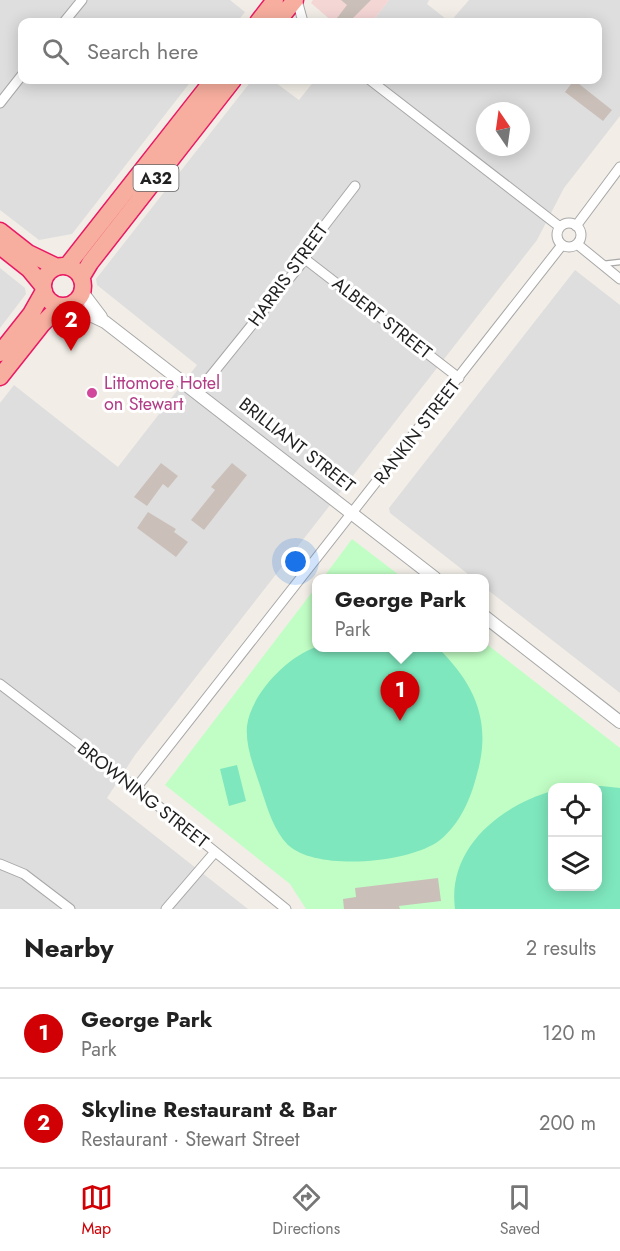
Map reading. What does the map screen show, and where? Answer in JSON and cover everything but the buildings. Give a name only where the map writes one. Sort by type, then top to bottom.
[{"type":"highway","points":[[263,18],[275,8],[296,0]]},
{"type":"highway","name":"A32","points":[[43,288],[46,274],[62,267],[210,84]]},
{"type":"highway","name":"A32","points":[[64,305],[82,285],[90,263],[230,84]]},
{"type":"highway","points":[[0,231],[28,253],[75,270],[82,285]]},
{"type":"highway","points":[[0,246],[29,269],[50,301],[64,305]]},
{"type":"highway","points":[[0,353],[31,314],[43,288]]},
{"type":"highway","points":[[0,377],[42,324],[64,305]]},
{"type":"street","points":[[67,18],[82,0]]},
{"type":"street","points":[[296,0],[302,18]]},
{"type":"street","points":[[0,103],[18,80]]},
{"type":"street","points":[[374,84],[560,227]]},
{"type":"street","points":[[576,225],[620,167]]},
{"type":"street","name":"HARRIS STREET","points":[[198,393],[305,259],[318,234],[355,186]]},
{"type":"street","points":[[560,227],[566,224],[576,225]]},
{"type":"street","points":[[576,225],[580,234],[577,244]]},
{"type":"street","points":[[560,227],[558,238],[562,245],[570,247],[577,244]]},
{"type":"street","points":[[577,244],[620,279]]},
{"type":"street","name":"RANKIN STREET","points":[[136,788],[562,245]]},
{"type":"street","name":"ALBERT STREET","points":[[305,259],[459,378]]},
{"type":"street","name":"BRILLIANT STREET","points":[[82,285],[105,322]]},
{"type":"street","name":"BRILLIANT STREET","points":[[64,305],[105,322],[429,574]]},
{"type":"street","points":[[489,620],[620,722]]},
{"type":"street","name":"BROWNING STREET","points":[[0,684],[136,788],[286,909]]},
{"type":"street","points":[[166,909],[215,852]]},
{"type":"street","points":[[0,864],[24,874],[70,909]]},
{"type":"lane","points":[[603,264],[620,262]]},
{"type":"shaded area","points":[[0,0],[230,0],[245,12],[240,18],[18,18],[18,84],[189,84],[72,234],[39,240],[0,210]]},
{"type":"shaded area","points":[[313,0],[389,0],[375,18],[328,18],[311,3]]},
{"type":"shaded area","points":[[389,0],[429,0],[427,4],[445,18],[375,18]]},
{"type":"shaded area","points":[[469,0],[620,0],[620,116],[564,188],[537,240],[135,755],[107,798],[248,909],[0,909],[0,403],[14,385],[118,467],[197,365],[97,285],[96,279],[249,84],[277,84],[299,100],[312,84],[602,84],[602,18],[453,18]]},
{"type":"shaded area","points":[[0,268],[25,288],[26,294],[0,328]]},
{"type":"shaded area","points":[[575,270],[620,305],[620,693],[489,591],[489,574],[468,574],[390,513],[389,508]]},
{"type":"green space","points":[[352,539],[398,574],[326,574]]},
{"type":"green space","points":[[312,592],[312,652],[489,652],[489,646],[620,748],[620,909],[306,909],[290,884],[165,785]]},
{"type":"green space","points":[[312,649],[312,652],[442,652],[462,676],[471,690],[481,721],[481,755],[475,783],[464,810],[440,840],[426,848],[387,859],[341,861],[320,859],[302,853],[288,845],[279,833],[269,813],[252,760],[247,726],[255,702],[272,678]]},
{"type":"green space","points":[[237,765],[246,801],[229,806],[220,769]]},
{"type":"green space","points":[[602,786],[620,788],[620,909],[455,909],[455,887],[459,867],[468,849],[496,819],[533,798],[548,792],[548,891],[602,891]]},
{"type":"place","name":"Skyline Restaurant & Bar","points":[[71,351]]},
{"type":"place","name":"Littomore Hotel on Stewart","points":[[92,393]]},
{"type":"place","name":"George Park","points":[[400,721]]}]
